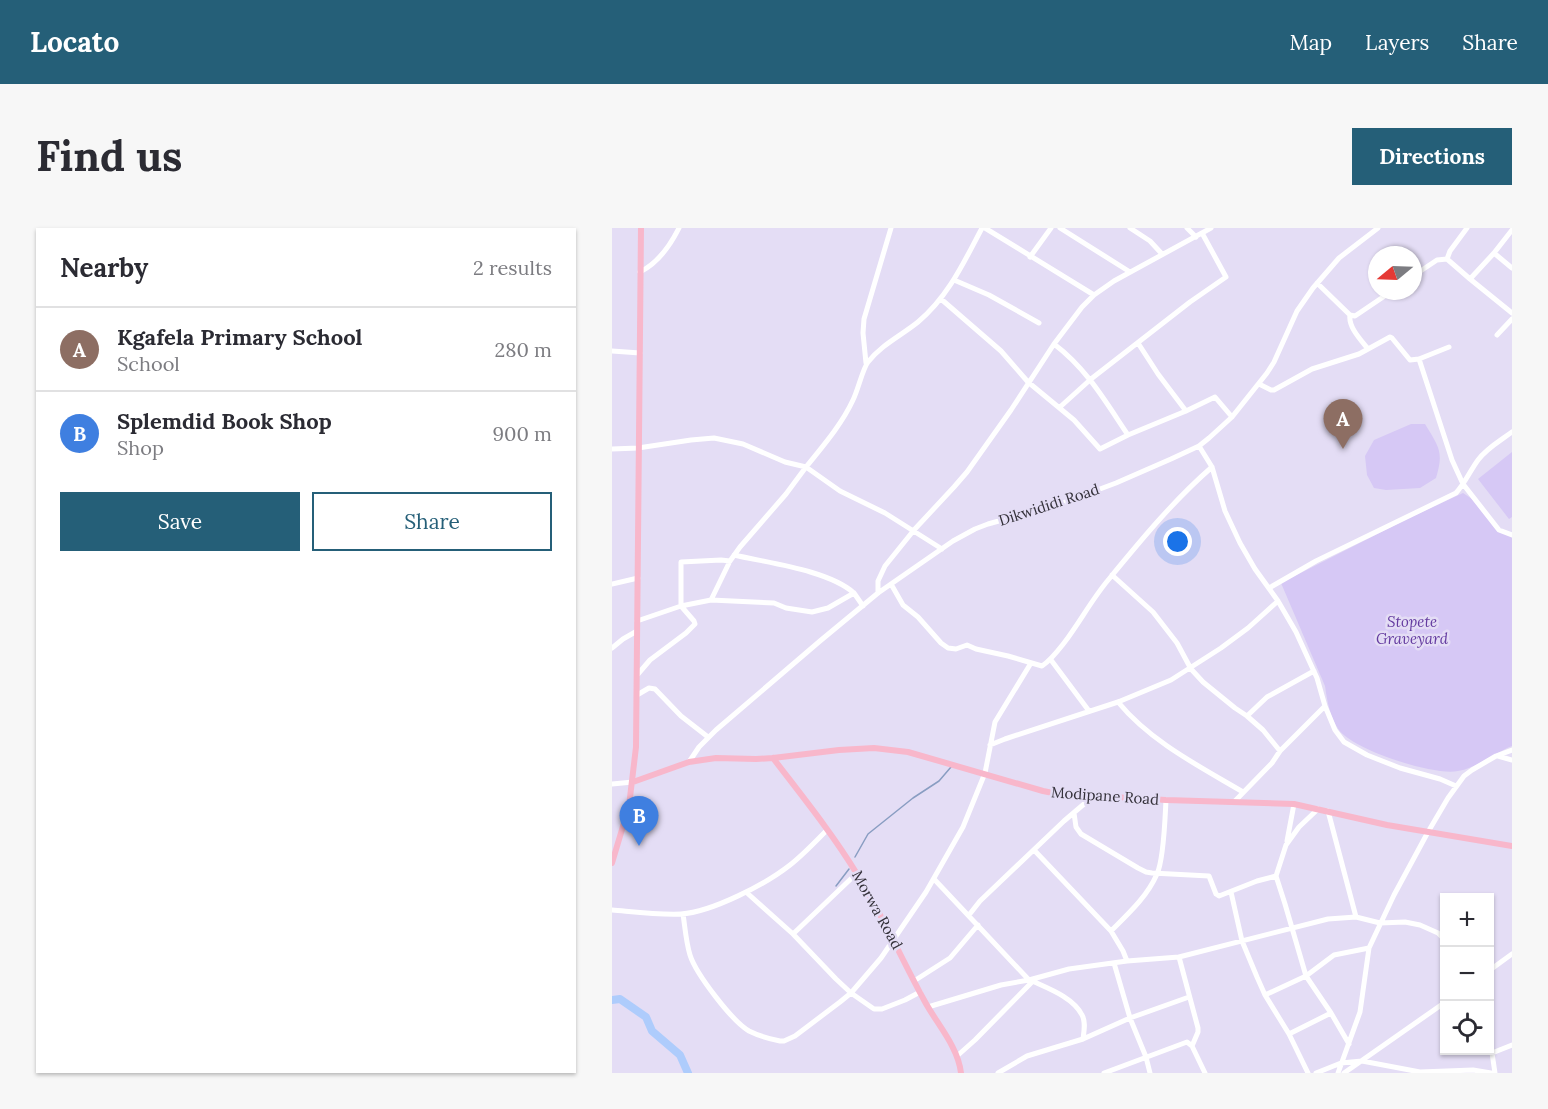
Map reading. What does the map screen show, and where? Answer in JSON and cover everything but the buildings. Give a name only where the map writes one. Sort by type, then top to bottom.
[{"type":"main road","points":[[612,863],[629,807],[636,747],[641,228]]},
{"type":"main road","name":"Modipane Road","points":[[633,782],[689,762],[716,758],[773,758],[874,748],[908,752],[1043,791],[1166,800],[1294,804],[1387,825],[1512,846]]},
{"type":"main road","name":"Morwa Road","points":[[773,758],[857,873],[928,1007],[957,1056],[960,1073]]},
{"type":"street","points":[[640,272],[651,266],[679,228]]},
{"type":"street","points":[[711,600],[734,555],[786,494],[853,401],[866,363],[864,319],[891,228]]},
{"type":"street","points":[[866,363],[918,322],[941,299],[983,228],[1094,295]]},
{"type":"street","points":[[1030,257],[1051,228]]},
{"type":"street","points":[[1060,228],[1130,272]]},
{"type":"street","points":[[1130,228],[1150,241],[1162,254]]},
{"type":"street","points":[[1187,228],[1196,237]]},
{"type":"street","points":[[878,593],[878,581],[885,566],[973,464],[1054,344],[1082,307],[1114,281],[1211,228]]},
{"type":"street","name":"Dikwididi Road","points":[[689,762],[708,737],[878,593],[942,549],[975,529],[1060,504],[1141,472],[1198,446],[1218,431],[1259,384],[1274,362],[1297,311],[1317,283],[1339,258],[1378,228]]},
{"type":"street","points":[[1447,259],[1450,251],[1467,228]]},
{"type":"street","points":[[1470,279],[1512,231]]},
{"type":"street","points":[[1060,407],[1138,342],[1226,277],[1202,233]]},
{"type":"street","points":[[1494,253],[1512,268]]},
{"type":"street","points":[[1422,270],[1437,260],[1447,259],[1512,313]]},
{"type":"street","points":[[954,280],[989,295],[1039,323]]},
{"type":"street","points":[[1317,283],[1350,315],[1358,315],[1379,300]]},
{"type":"street","points":[[941,299],[1001,351],[1028,382],[1074,420],[1100,449],[1215,397],[1232,417]]},
{"type":"street","points":[[1350,315],[1352,328],[1368,350]]},
{"type":"street","points":[[1497,335],[1512,319]]},
{"type":"street","points":[[1259,384],[1273,390],[1312,369],[1368,350],[1391,337],[1410,360],[1449,347]]},
{"type":"street","points":[[1138,342],[1186,411]]},
{"type":"street","points":[[1054,344],[1073,359],[1091,379],[1128,435]]},
{"type":"street","points":[[612,351],[640,353]]},
{"type":"street","points":[[1419,358],[1452,460],[1463,484],[1499,530],[1512,535]]},
{"type":"street","points":[[1269,588],[1316,561],[1452,495],[1463,484],[1488,449],[1512,432]]},
{"type":"street","points":[[612,448],[638,448],[701,438],[714,438],[743,444],[785,462],[806,467],[840,491],[885,513],[942,549]]},
{"type":"street","points":[[1198,446],[1212,467],[1226,511],[1240,543],[1254,569],[1278,601],[1296,633],[1314,671],[1335,730],[1344,742],[1367,755],[1400,768],[1456,786]]},
{"type":"street","points":[[891,584],[903,605],[948,648],[956,649],[966,645],[1042,666],[1051,660],[1112,575],[1154,525],[1212,467]]},
{"type":"street","points":[[734,555],[806,571],[839,582],[854,593],[863,606]]},
{"type":"street","points":[[638,675],[650,660],[694,627],[694,621],[681,606],[681,562],[730,561]]},
{"type":"street","points":[[1112,575],[1166,627],[1191,669],[1210,688],[1263,730],[1280,751]]},
{"type":"street","points":[[612,584],[638,578]]},
{"type":"street","points":[[637,621],[681,606],[711,600],[774,603],[786,608],[812,612],[828,608],[854,593]]},
{"type":"street","points":[[990,745],[1152,689],[1191,669],[1248,628],[1278,601]]},
{"type":"street","points":[[612,648],[638,631]]},
{"type":"street","points":[[1051,660],[1089,711]]},
{"type":"street","points":[[683,914],[689,953],[694,964],[711,990],[739,1023],[768,1038],[784,1041],[812,1024],[851,993],[881,958],[934,879],[963,827],[985,773],[998,715],[1031,663]]},
{"type":"street","points":[[1247,716],[1267,697],[1314,671]]},
{"type":"street","points":[[637,695],[649,688],[655,689],[676,712],[708,737]]},
{"type":"street","points":[[1118,702],[1149,733],[1243,792]]},
{"type":"street","points":[[1235,801],[1325,706]]},
{"type":"street","points":[[1338,1073],[1360,1012],[1369,948],[1428,832],[1456,786],[1472,770],[1512,750]]},
{"type":"street","points":[[1496,756],[1512,760]]},
{"type":"street","points":[[612,784],[633,782]]},
{"type":"street","points":[[969,915],[980,900],[1090,796]]},
{"type":"street","points":[[1111,931],[1141,900],[1158,873],[1166,800]]},
{"type":"street","points":[[1294,804],[1286,845],[1275,876],[1286,904],[1306,976],[1349,1044]]},
{"type":"street","points":[[1286,845],[1299,827],[1318,809]]},
{"type":"street","points":[[1328,811],[1356,917]]},
{"type":"street","points":[[1074,813],[1076,827],[1081,834],[1146,872],[1209,876],[1219,896],[1275,876]]},
{"type":"street","points":[[612,910],[683,914],[715,905],[746,892],[779,874],[827,830]]},
{"type":"street","points":[[1034,850],[1111,931],[1127,961]]},
{"type":"street","points":[[793,933],[857,873]]},
{"type":"street","points":[[934,879],[1031,980],[1061,994],[1077,1008],[1083,1015],[1085,1023],[1083,1039]]},
{"type":"street","points":[[746,892],[793,933],[851,993],[878,1010],[920,992]]},
{"type":"street","points":[[1231,892],[1242,941],[1265,995],[1289,1034],[1308,1073]]},
{"type":"street","points":[[928,1007],[1001,985],[1031,980],[1070,969],[1179,957],[1328,919],[1356,917],[1380,923],[1405,922],[1420,925],[1440,935]]},
{"type":"street","points":[[914,981],[950,958],[978,926]]},
{"type":"street","points":[[1265,995],[1306,976],[1334,954],[1369,948]]},
{"type":"street","points":[[1494,966],[1512,954]]},
{"type":"street","points":[[1179,957],[1198,1029],[1192,1046]]},
{"type":"street","points":[[1114,963],[1130,1018],[1150,1073]]},
{"type":"street","points":[[957,1056],[992,1023],[1031,980]]},
{"type":"street","points":[[998,1073],[1026,1056],[1083,1039],[1130,1018],[1189,997]]},
{"type":"street","points":[[1344,1073],[1440,1005]]},
{"type":"street","points":[[1289,1034],[1331,1013]]},
{"type":"street","points":[[1104,1073],[1187,1042],[1192,1046],[1205,1073]]},
{"type":"street","points":[[1316,1073],[1341,1063],[1362,1061],[1420,1072],[1473,1070],[1493,1073],[1492,1053],[1512,1045]]},
{"type":"green space","points":[[1411,424],[1425,424],[1437,444],[1440,462],[1436,478],[1420,488],[1386,490],[1374,488],[1367,475],[1365,456],[1374,440]]},
{"type":"green space","points":[[1512,452],[1512,517],[1509,519],[1478,479]]},
{"type":"green space","name":"Stopete Graveyard","points":[[1463,493],[1472,499],[1487,518],[1512,537],[1512,746],[1472,767],[1458,771],[1431,770],[1395,760],[1360,746],[1339,730],[1331,714],[1325,686],[1281,583]]},
{"type":"waterway","points":[[855,857],[868,834],[913,798],[939,781],[951,767]]},
{"type":"waterway","points":[[836,886],[849,869]]},
{"type":"waterway","points":[[612,1000],[620,999],[646,1017],[652,1031],[680,1055],[688,1073]]},
{"type":"place","name":"Kgafela Primary School","points":[[1343,449]]},
{"type":"place","name":"Splemdid Book Shop","points":[[639,846]]}]
